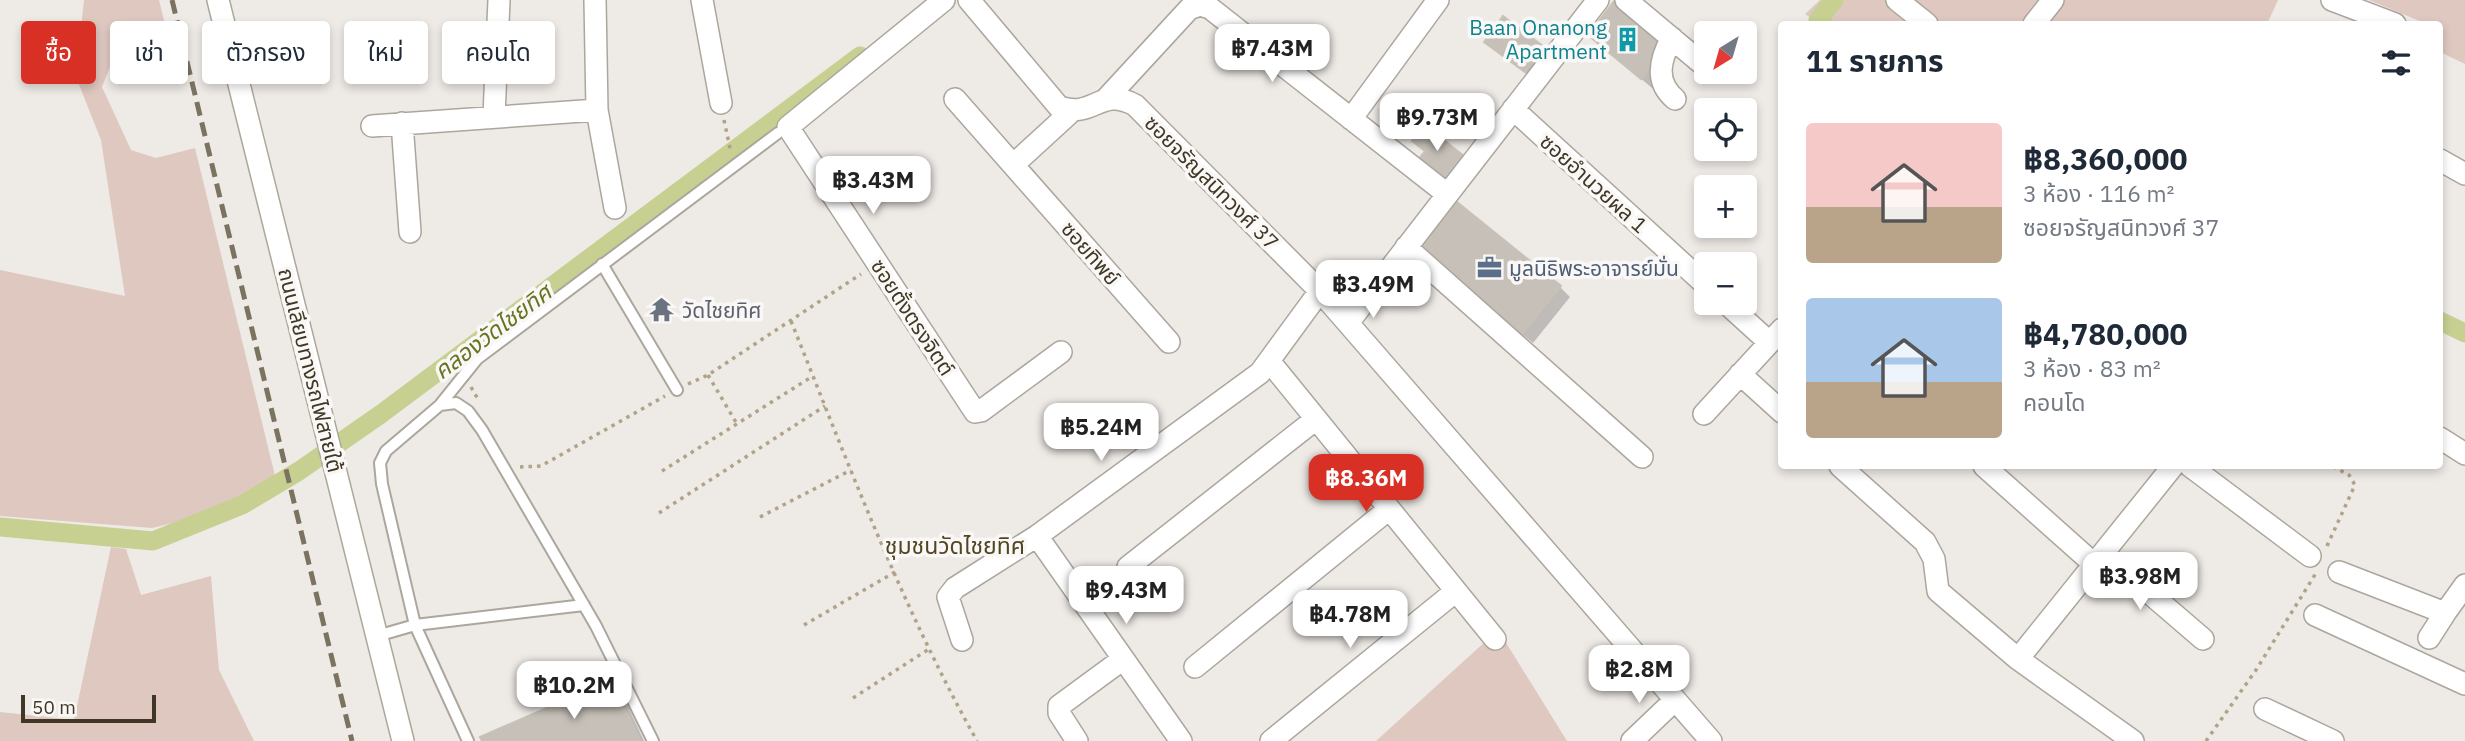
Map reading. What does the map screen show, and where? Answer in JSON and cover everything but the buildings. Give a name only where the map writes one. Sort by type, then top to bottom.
[{"type":"street","name":"ถนนเลียบทางรถไฟสายใต้","points":[[218,0],[403,741]]},
{"type":"street","points":[[495,116],[499,0]]},
{"type":"street","points":[[595,0],[597,110],[615,208]]},
{"type":"street","points":[[702,0],[721,103]]},
{"type":"street","name":"ซอยตั้งตรงจิตต์","points":[[944,0],[788,127],[975,412],[981,411],[1061,352]]},
{"type":"street","points":[[969,0],[1059,107],[1072,111],[1083,111],[1107,98],[1189,9],[1200,5],[1210,8],[1447,194]]},
{"type":"street","points":[[1351,119],[1438,0]]},
{"type":"street","points":[[1348,323],[1598,0]]},
{"type":"street","points":[[1626,0],[1694,56]]},
{"type":"street","points":[[1897,0],[1923,21]]},
{"type":"street","points":[[2036,21],[2053,0]]},
{"type":"street","points":[[2332,0],[2387,21]]},
{"type":"street","points":[[1672,37],[1664,53],[1661,76],[1663,86],[1675,100]]},
{"type":"street","name":"ซอยจรัญสนิทวงศ์ 37","points":[[1107,98],[1123,99],[1135,105],[1320,291],[1711,741]]},
{"type":"street","name":"ซอยทิพย์","points":[[955,99],[1169,342]]},
{"type":"street","name":"ซอยอำนวยผล 1","points":[[1513,109],[1694,274]]},
{"type":"street","points":[[372,125],[597,110]]},
{"type":"street","points":[[1013,165],[1072,111]]},
{"type":"street","points":[[402,123],[410,232]]},
{"type":"street","points":[[2443,162],[2465,174]]},
{"type":"street","points":[[1406,247],[1642,457]]},
{"type":"street","points":[[962,640],[948,607],[948,597],[1037,536],[1260,373],[1320,291]]},
{"type":"street","points":[[1704,414],[1775,335],[1744,315]]},
{"type":"street","points":[[1270,362],[1494,639]]},
{"type":"street","points":[[1740,374],[1778,408]]},
{"type":"street","points":[[1128,567],[1316,419]]},
{"type":"street","points":[[2443,440],[2465,454]]},
{"type":"street","points":[[1843,469],[1925,542],[1934,559],[1938,591],[2018,659],[2133,741]]},
{"type":"street","points":[[1987,469],[2099,560],[2203,639]]},
{"type":"street","points":[[2018,659],[2172,469]]},
{"type":"street","points":[[2194,469],[2317,559]]},
{"type":"street","points":[[1195,667],[1389,509]]},
{"type":"street","points":[[1037,536],[1181,741]]},
{"type":"street","points":[[2339,572],[2458,599],[2429,638]]},
{"type":"street","points":[[1271,741],[1456,591]]},
{"type":"street","points":[[2315,615],[2465,684]]},
{"type":"street","points":[[1077,741],[1059,713],[1059,706],[1124,659]]},
{"type":"street","points":[[1632,741],[1675,700]]},
{"type":"street","points":[[2265,709],[2333,741]]},
{"type":"lane","points":[[468,741],[415,625],[382,484],[380,463],[386,451],[440,405],[453,387],[467,375],[477,359],[778,134]]},
{"type":"lane","points":[[602,264],[677,390]]},
{"type":"lane","points":[[440,405],[456,403],[468,411],[584,605],[653,741]]},
{"type":"lane","points":[[377,636],[415,625],[584,605]]},
{"type":"path","points":[[727,135],[733,161]]},
{"type":"path","points":[[513,457],[520,467],[541,466],[708,375],[866,270]]},
{"type":"path","points":[[790,321],[929,649],[977,741]]},
{"type":"path","points":[[467,375],[468,384],[481,405]]},
{"type":"path","points":[[708,375],[737,424]]},
{"type":"path","points":[[662,471],[813,376]]},
{"type":"path","points":[[659,513],[825,406]]},
{"type":"path","points":[[2206,741],[2256,670],[2355,485],[2349,474],[2338,469]]},
{"type":"path","points":[[760,517],[851,470]]},
{"type":"path","points":[[804,625],[895,572]]},
{"type":"path","points":[[853,698],[929,649]]},
{"type":"shaded area","points":[[84,0],[159,0],[164,21],[110,21],[110,67],[102,87],[131,150],[156,158],[195,148],[276,480],[189,519],[152,528],[0,516],[0,270],[125,296],[101,140],[79,84],[96,84],[96,21],[82,21]]},
{"type":"shaded area","points":[[1820,0],[2278,0],[2268,21],[1816,21],[1805,14]]},
{"type":"shaded area","points":[[2369,0],[2465,0],[2465,64],[2443,53],[2443,21],[2420,21]]},
{"type":"shaded area","points":[[111,547],[126,549],[141,595],[211,576],[219,670],[254,741],[0,741],[0,712],[74,720]]},
{"type":"shaded area","points":[[1498,630],[1567,741],[1376,741]]},
{"type":"waterway","name":"คลองวัดไชยทิศ","points":[[1819,21],[1834,0]]},
{"type":"waterway","name":"คลองวัดไชยทิศ","points":[[0,527],[153,541],[242,505],[299,471],[381,414],[860,56]]},
{"type":"waterway","points":[[2443,322],[2465,333]]},
{"type":"railway","points":[[172,0],[352,741]]},
{"type":"place","name":"Baan Onanong Apartment","points":[[1627,39]]},
{"type":"place","name":"มูลนิธิพระอาจารย์มั่น","points":[[1489,268]]},
{"type":"place","name":"วัดไชยทิศ","points":[[662,310]]},
{"type":"district","name":"ชุมชนวัดไชยทิศ","points":[[955,545]]}]
